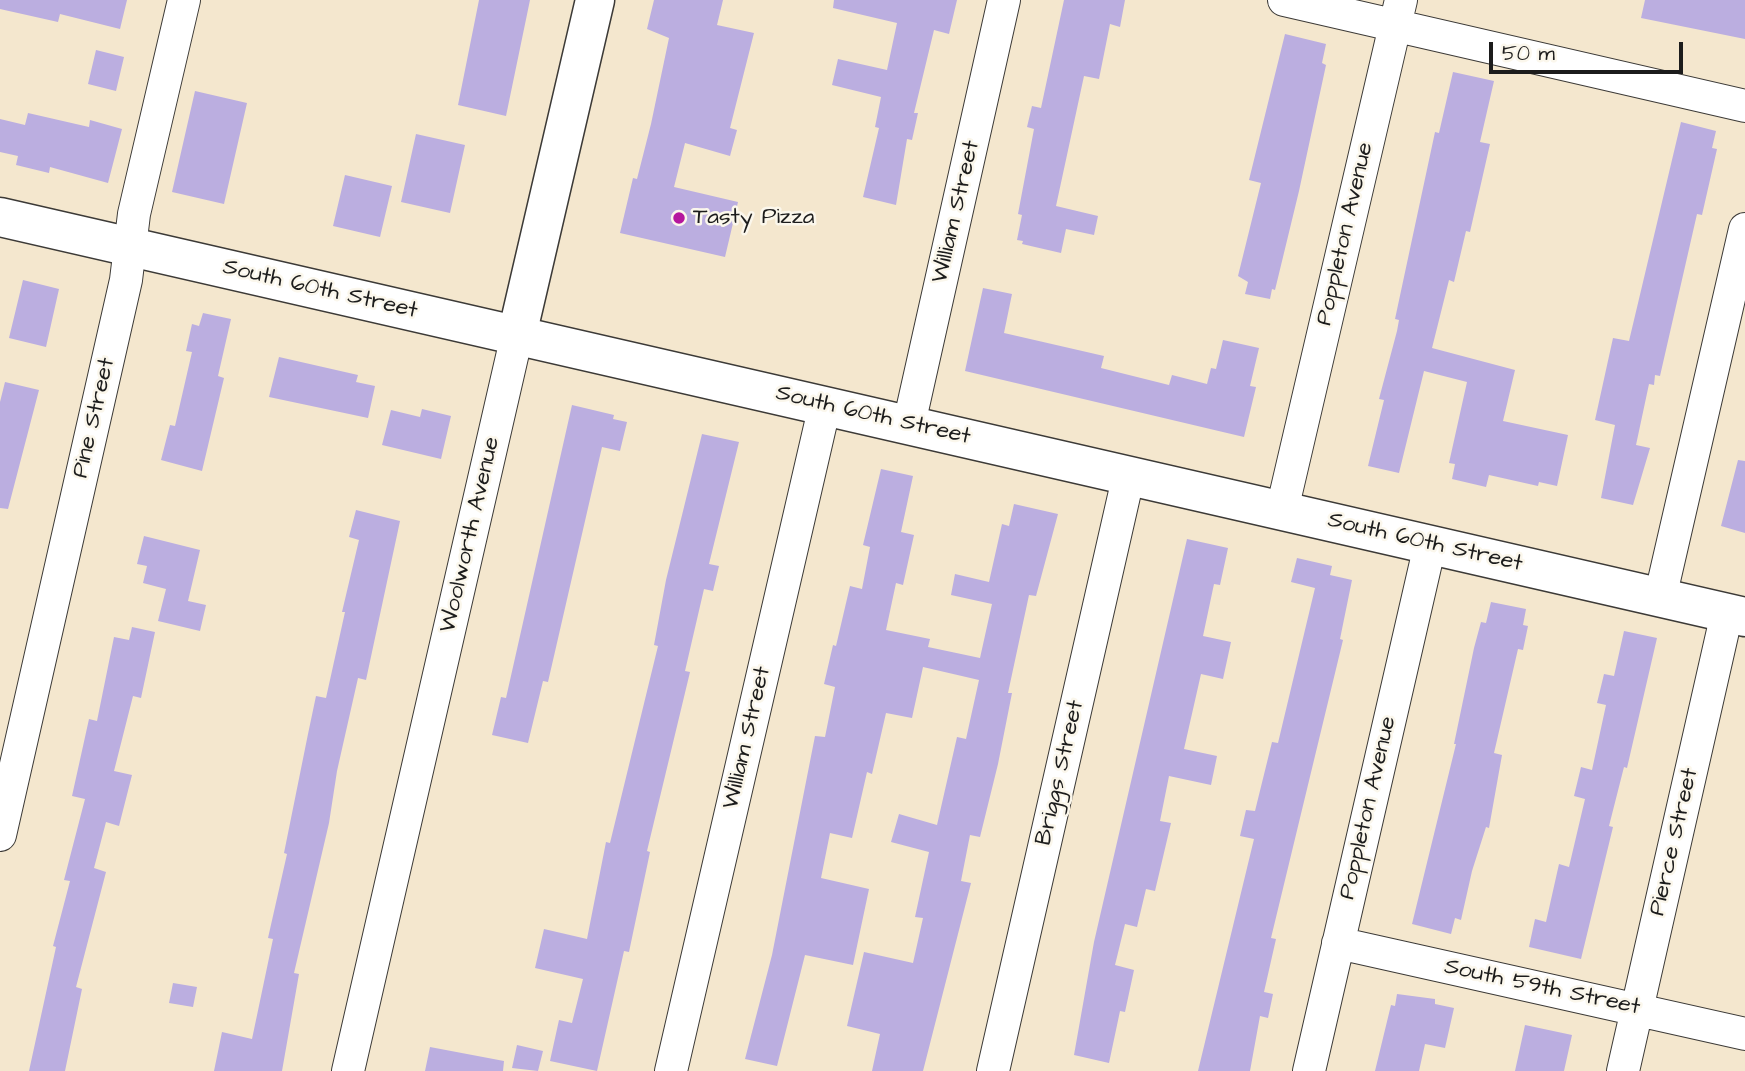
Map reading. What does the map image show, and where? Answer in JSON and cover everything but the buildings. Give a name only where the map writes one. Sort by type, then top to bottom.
[{"type":"main road","name":"Woolworth Avenue","points":[[516,335],[595,0]]},
{"type":"main road","name":"South 60th Street","points":[[0,217],[1736,615]]},
{"type":"street","name":"Pine Street","points":[[0,835],[126,280],[134,214],[184,0]]},
{"type":"street","name":"William Street","points":[[909,424],[1004,0]]},
{"type":"street","points":[[1284,0],[1398,13],[1745,106]]},
{"type":"street","name":"Poppleton Avenue","points":[[1282,510],[1398,13]]},
{"type":"street","points":[[1660,598],[1745,229]]},
{"type":"street","name":"Woolworth Avenue","points":[[348,1071],[516,335]]},
{"type":"street","name":"William Street","points":[[671,1071],[825,405]]},
{"type":"street","name":"Briggs Street","points":[[993,1071],[1129,474]]},
{"type":"street","name":"Poppleton Avenue","points":[[1309,1071],[1430,545]]},
{"type":"street","name":"Pierce Street","points":[[1623,1071],[1736,615]]},
{"type":"street","name":"South 59th Street","points":[[1338,943],[1745,1034]]},
{"type":"place","name":"Tasty Pizza","points":[[679,218]]}]
